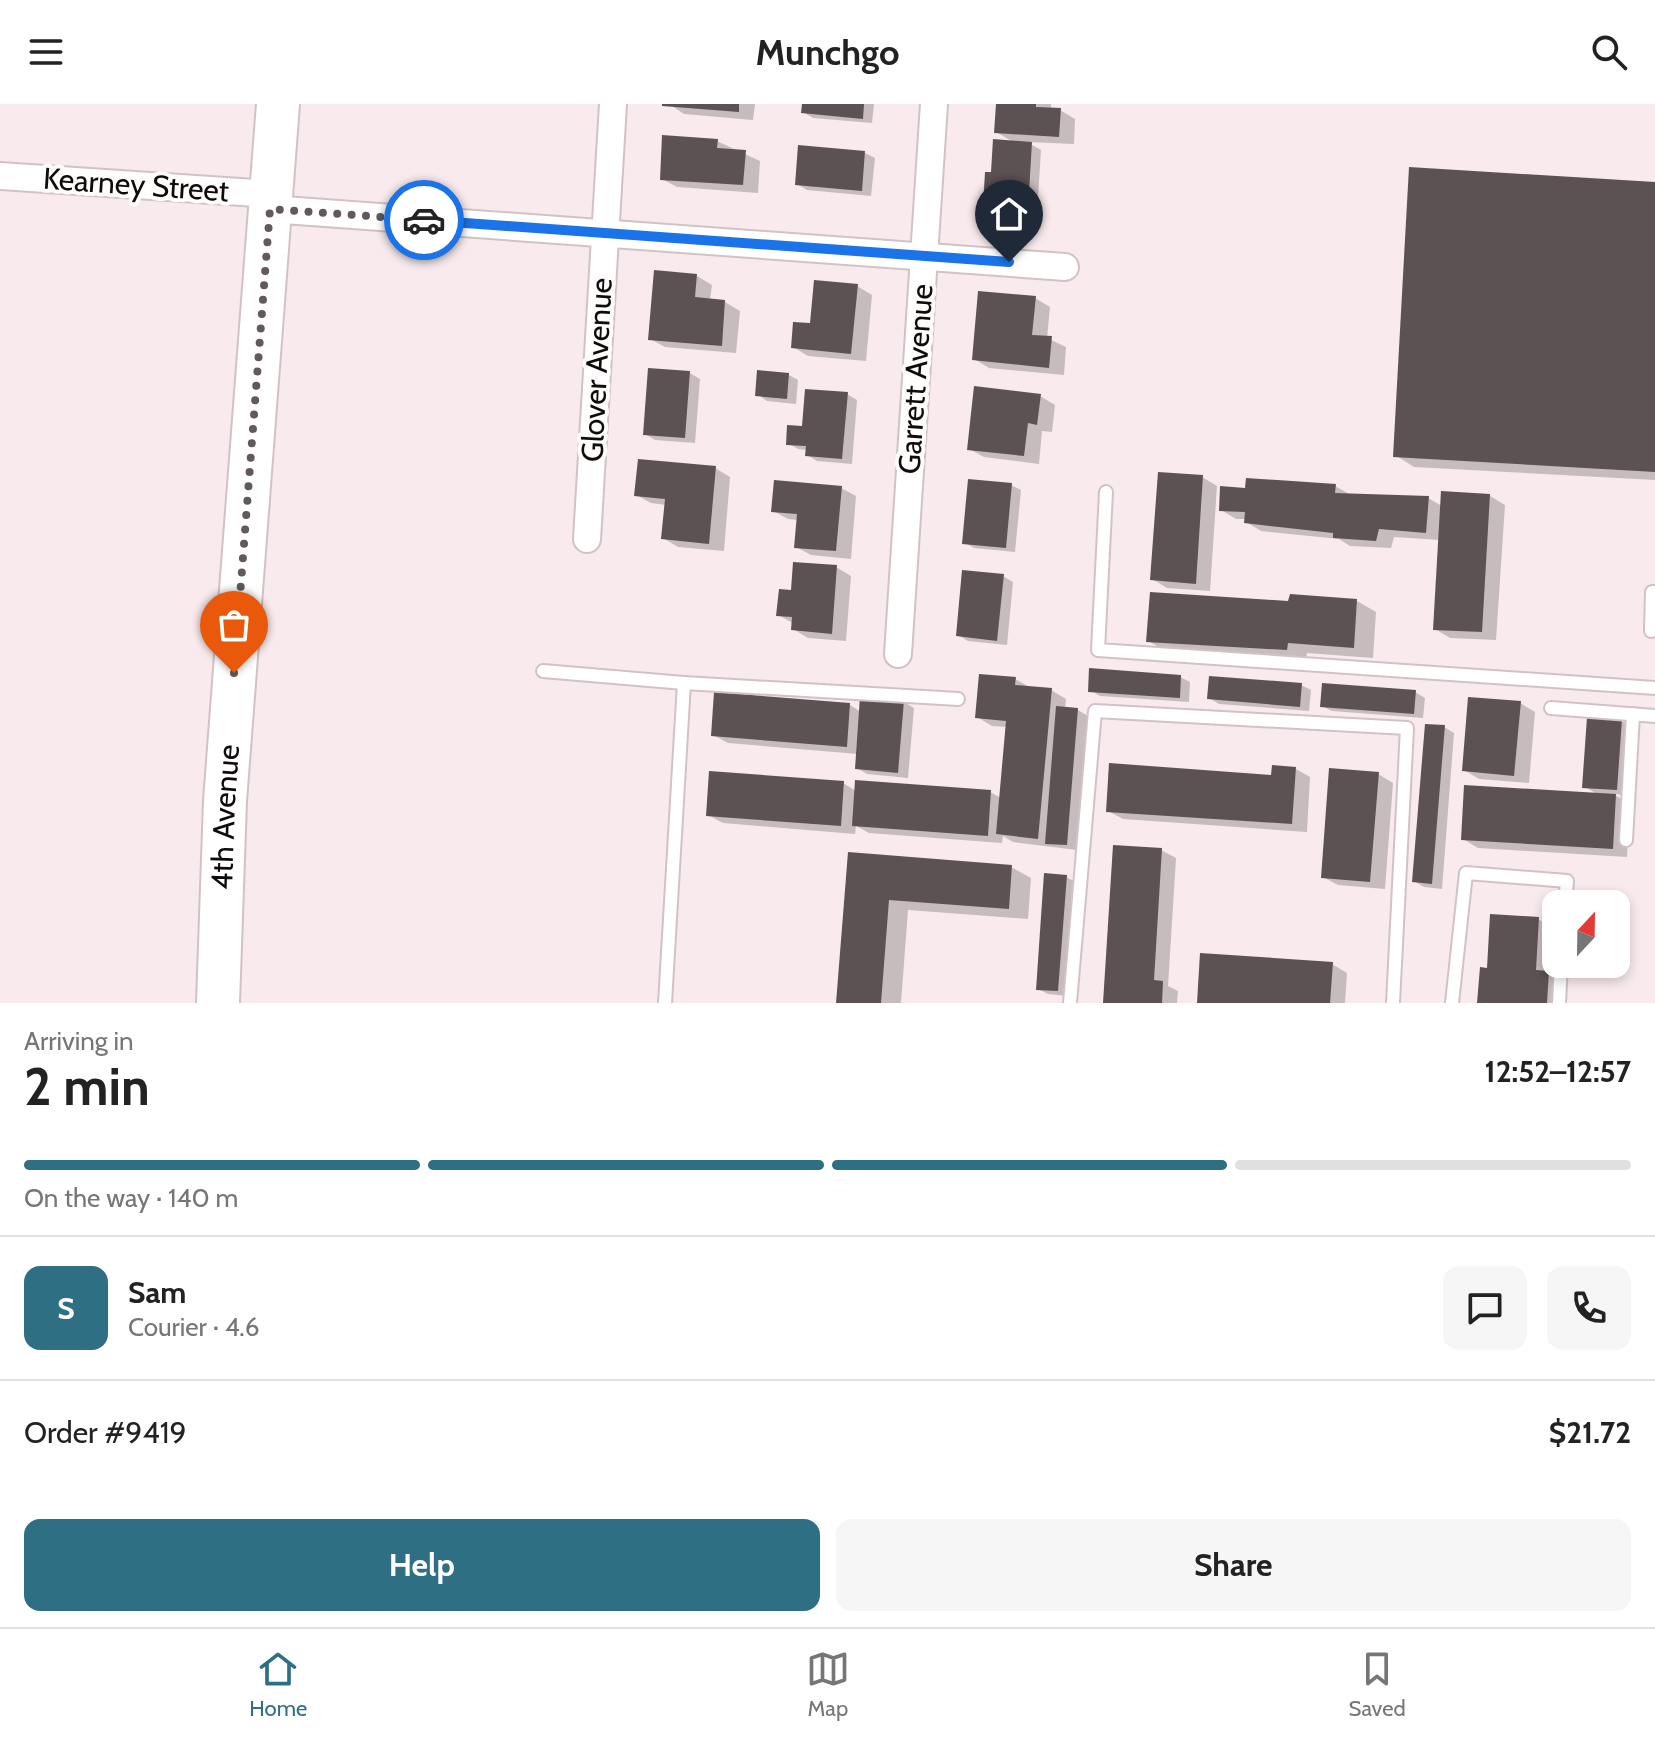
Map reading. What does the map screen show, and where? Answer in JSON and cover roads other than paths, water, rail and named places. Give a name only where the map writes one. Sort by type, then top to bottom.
[{"type":"main road","name":"4th Avenue","points":[[218,1003],[225,801],[278,104]]},
{"type":"street","name":"Glover Avenue","points":[[587,539],[613,104]]},
{"type":"street","name":"Garrett Avenue","points":[[898,654],[934,104]]},
{"type":"street","name":"Kearney Street","points":[[0,176],[605,232],[1065,267]]},
{"type":"lane","points":[[1106,492],[1098,650],[1655,688]]},
{"type":"lane","points":[[1651,631],[1652,592],[1655,592]]},
{"type":"lane","points":[[543,671],[684,683],[958,699]]},
{"type":"lane","points":[[665,1003],[684,683]]},
{"type":"lane","points":[[1551,708],[1655,716]]},
{"type":"lane","points":[[1070,1003],[1095,711],[1407,728],[1393,1003]]},
{"type":"lane","points":[[1626,840],[1633,714]]},
{"type":"lane","points":[[1452,1003],[1466,873],[1567,881],[1566,890]]},
{"type":"lane","points":[[1559,1003],[1560,978]]}]
